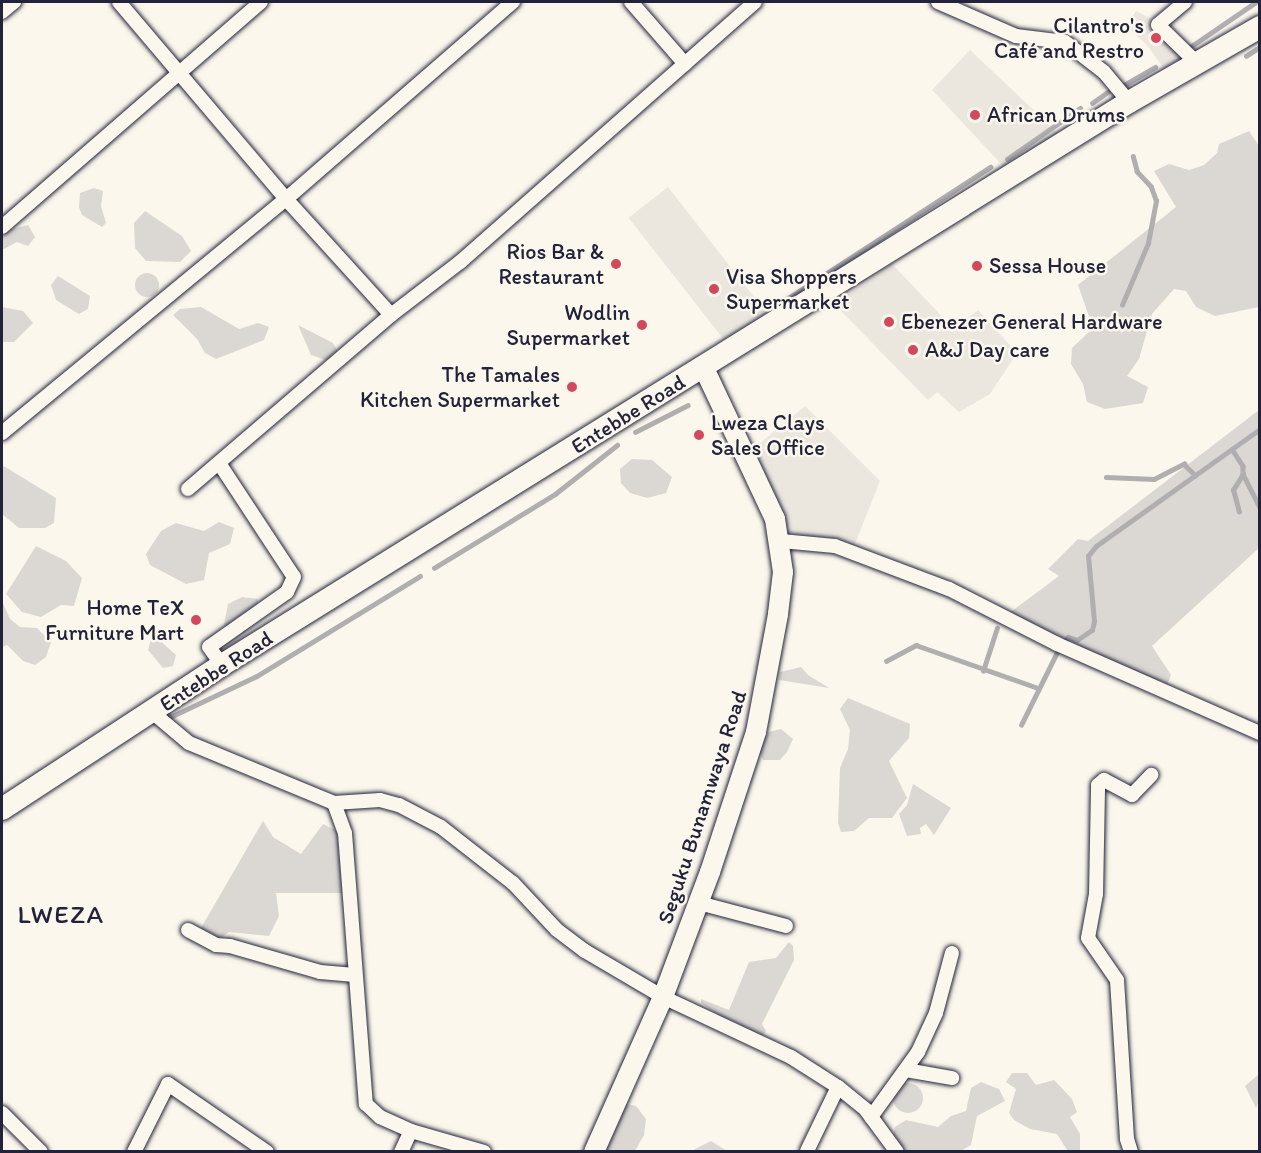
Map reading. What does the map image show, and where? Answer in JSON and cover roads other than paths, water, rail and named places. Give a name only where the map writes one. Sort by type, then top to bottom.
[{"type":"main road","name":"Entebbe Road","points":[[2,809],[222,665],[704,368],[1128,102],[1260,27]]},
{"type":"main road","name":"Seguku Bunamwaya Road","points":[[594,1152],[663,997],[699,903],[756,732],[778,614],[783,572],[781,541],[766,495],[704,368]]},
{"type":"street","points":[[2,12],[14,2]]},
{"type":"street","points":[[119,2],[286,199],[391,315]]},
{"type":"street","points":[[2,227],[261,2]]},
{"type":"street","points":[[2,433],[286,199],[513,2]]},
{"type":"street","points":[[631,2],[685,64]]},
{"type":"street","points":[[188,489],[391,315],[460,262],[755,2]]},
{"type":"street","points":[[938,2],[1016,36],[1065,42],[1104,72],[1128,102]]},
{"type":"street","points":[[1185,2],[1158,25],[1196,62]]},
{"type":"street","points":[[219,463],[294,577],[287,592],[209,646],[222,665]]},
{"type":"street","points":[[781,541],[835,546],[927,581],[1057,644],[1260,733]]},
{"type":"street","points":[[152,712],[189,743],[334,802],[380,800],[399,805],[441,827],[513,883],[561,934],[663,997],[791,1057],[838,1087],[871,1117],[897,1152]]},
{"type":"street","points":[[1131,1152],[1127,1139],[1117,980],[1106,961],[1089,945],[1088,938],[1096,894],[1098,785],[1104,780],[1132,795],[1151,775]]},
{"type":"street","points":[[334,802],[345,833],[366,1104],[380,1117],[411,1131],[484,1152]]},
{"type":"street","points":[[699,903],[786,926]]},
{"type":"street","points":[[188,930],[216,945],[230,946],[320,972],[355,975]]},
{"type":"street","points":[[871,1117],[906,1070],[936,1013],[952,953]]},
{"type":"street","points":[[906,1070],[952,1078]]},
{"type":"street","points":[[134,1152],[168,1084],[267,1152]]},
{"type":"street","points":[[807,1151],[838,1087]]},
{"type":"street","points":[[2,1113],[40,1152]]},
{"type":"street","points":[[401,1152],[411,1131]]},
{"type":"waterway","points":[[1190,47],[1256,2]]},
{"type":"waterway","points":[[1246,56],[1260,47]]},
{"type":"waterway","points":[[1124,85],[1155,67]]},
{"type":"waterway","points":[[1092,103],[1108,92]]},
{"type":"waterway","points":[[1007,159],[1080,108]]},
{"type":"waterway","points":[[1122,305],[1148,243],[1156,201],[1151,187],[1137,172],[1133,157]]},
{"type":"waterway","points":[[773,308],[990,167]]},
{"type":"waterway","points":[[635,432],[688,405]]},
{"type":"waterway","points":[[1062,643],[1068,637],[1077,640],[1092,630],[1094,621],[1088,556],[1096,546],[1260,429]]},
{"type":"waterway","points":[[434,568],[555,494],[617,445]]},
{"type":"waterway","points":[[1232,449],[1243,466],[1243,474],[1260,507]]},
{"type":"waterway","points":[[1106,477],[1154,479],[1184,464],[1195,475]]},
{"type":"waterway","points":[[1239,512],[1233,490],[1243,474]]},
{"type":"waterway","points":[[168,718],[257,676],[420,576]]},
{"type":"waterway","points":[[983,671],[997,628]]},
{"type":"waterway","points":[[886,661],[916,645],[1038,688]]},
{"type":"waterway","points":[[1021,725],[1057,652]]},
{"type":"place","name":"Cilantro's Café and Restro","points":[[1156,38]]},
{"type":"place","name":"African Drums","points":[[975,115]]},
{"type":"place","name":"Rios Bar & Restaurant","points":[[616,264]]},
{"type":"place","name":"Sessa House","points":[[977,266]]},
{"type":"place","name":"Visa Shoppers Supermarket","points":[[714,289]]},
{"type":"place","name":"Ebenezer General Hardware","points":[[889,322]]},
{"type":"place","name":"Wodlin Supermarket","points":[[642,325]]},
{"type":"place","name":"A&J Day care","points":[[913,350]]},
{"type":"place","name":"The Tamales Kitchen Supermarket","points":[[572,387]]},
{"type":"place","name":"Lweza Clays Sales Office","points":[[699,435]]},
{"type":"place","name":"Home TeX Furniture Mart","points":[[196,620]]},
{"type":"district","name":"LWEZA","points":[[61,915]]}]
